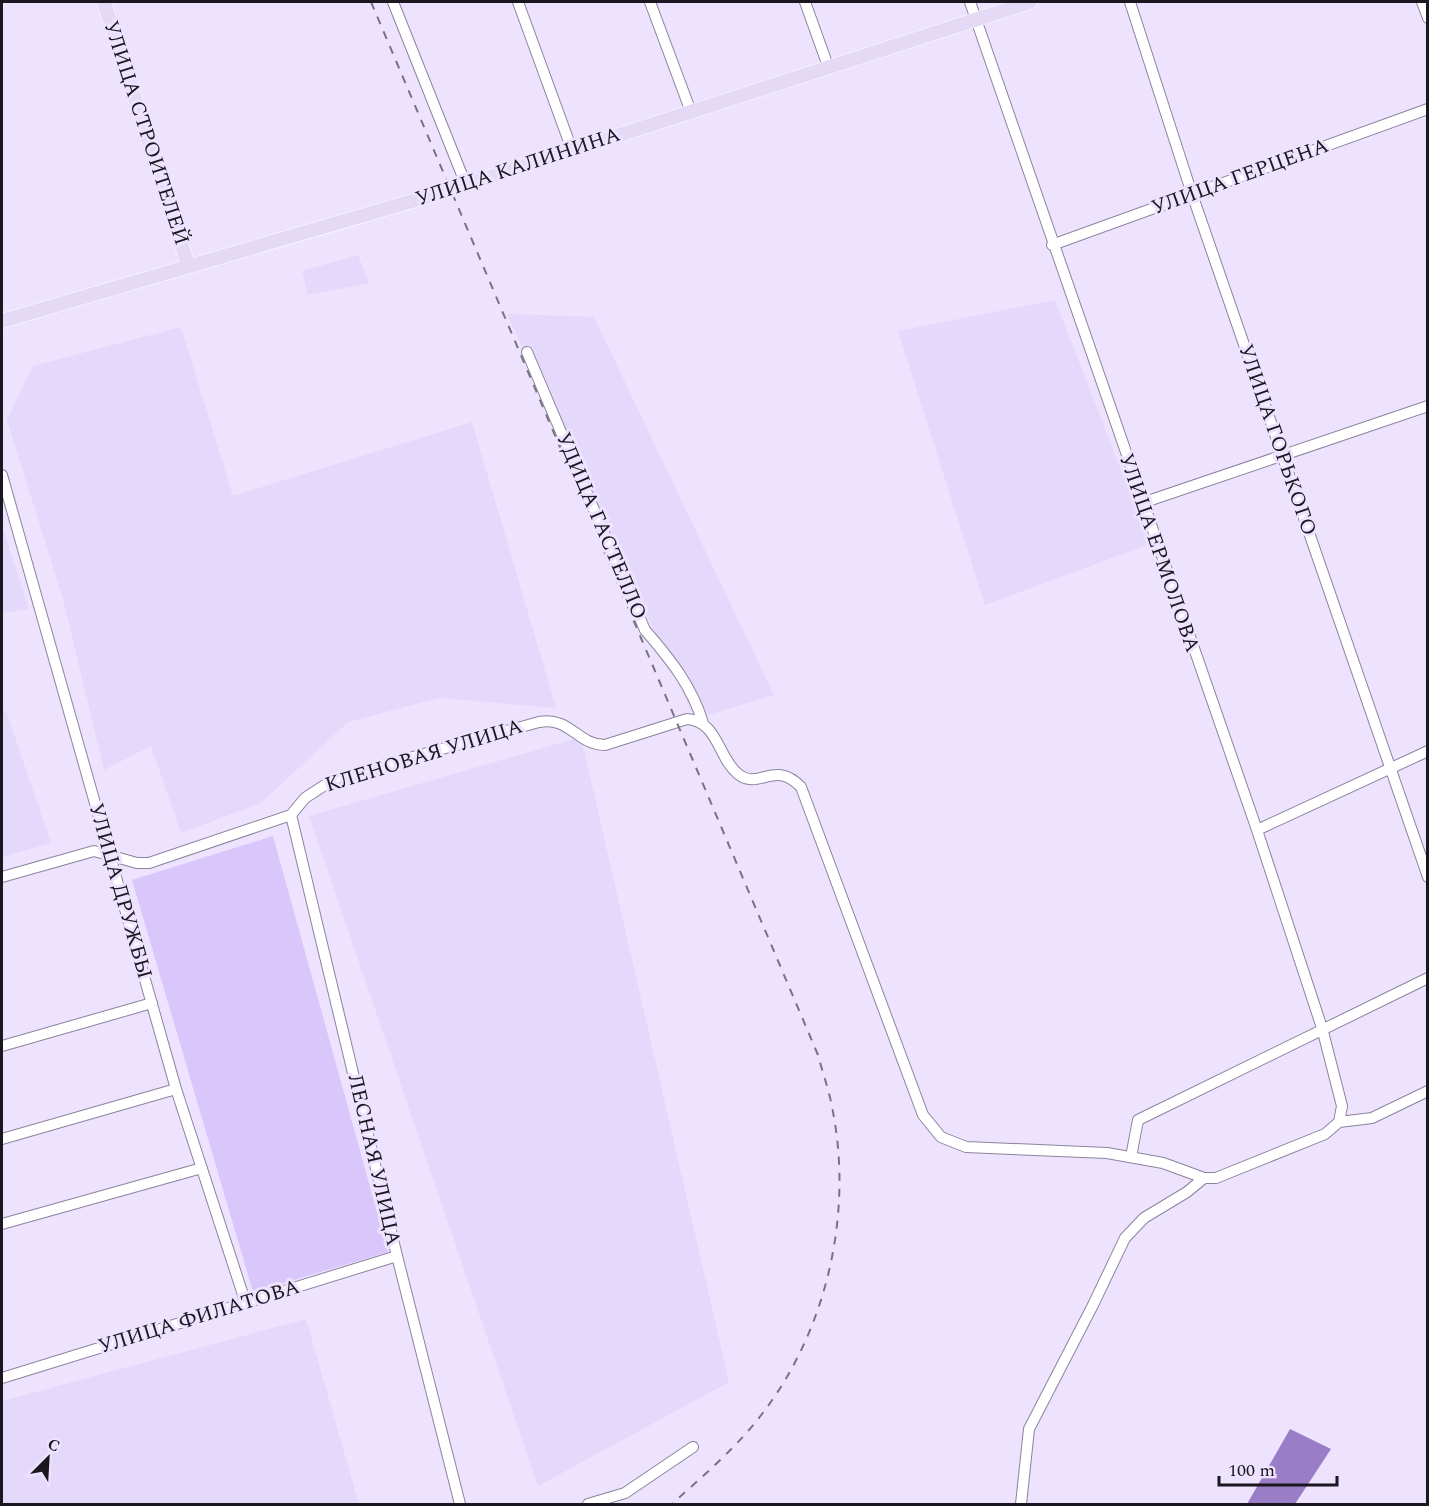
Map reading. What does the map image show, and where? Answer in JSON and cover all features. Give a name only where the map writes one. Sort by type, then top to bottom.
[{"type":"main road","name":"УЛИЦА СТРОИТЕЛЕЙ","points":[[104,2],[188,265]]},
{"type":"main road","name":"УЛИЦА КАЛИНИНА","points":[[2,321],[466,185],[1030,2]]},
{"type":"street","points":[[393,2],[466,185]]},
{"type":"street","points":[[518,2],[572,150]]},
{"type":"street","points":[[650,2],[691,112]]},
{"type":"street","points":[[805,2],[828,66]]},
{"type":"street","name":"УЛИЦА ЕРМОЛОВА","points":[[970,2],[1257,830],[1322,1028],[1342,1106],[1339,1122]]},
{"type":"street","name":"УЛИЦА ГОРЬКОГО","points":[[1130,2],[1281,456],[1428,877]]},
{"type":"street","points":[[1422,2],[1428,18]]},
{"type":"street","name":"УЛИЦА ГЕРЦЕНА","points":[[1052,244],[1428,109]]},
{"type":"street","name":"УДИЦА ГАСТЕЛЛО","points":[[527,352],[645,630],[673,662],[696,701],[703,723],[714,736],[730,766],[740,776],[752,780],[783,775],[791,777],[801,787],[923,1115],[941,1137],[966,1147],[1131,1157]]},
{"type":"street","points":[[1142,503],[1428,406]]},
{"type":"street","name":"УЛИЦА ДРУЖБЫ","points":[[2,475],[176,1089],[246,1304]]},
{"type":"street","name":"КЛЕНОВАЯ УЛИЦА","points":[[109,853],[124,860],[149,863],[291,815],[305,798],[334,779],[539,722],[550,720],[561,722],[593,745],[605,745],[687,719],[703,723]]},
{"type":"street","points":[[1257,830],[1428,751]]},
{"type":"street","name":"ЛЕСНАЯ УЛИЦА","points":[[291,815],[397,1256],[460,1504]]},
{"type":"street","points":[[2,877],[93,851],[109,853]]},
{"type":"street","points":[[1428,978],[1138,1120],[1131,1157],[1163,1163],[1204,1178],[1216,1178],[1325,1134],[1339,1122],[1372,1118],[1428,1090]]},
{"type":"street","points":[[2,1046],[152,1003]]},
{"type":"street","points":[[2,1138],[176,1089]]},
{"type":"street","points":[[2,1224],[202,1168]]},
{"type":"street","points":[[1021,1504],[1029,1429],[1094,1305],[1125,1238],[1144,1218],[1187,1192],[1204,1178]]},
{"type":"street","name":"УЛИЦА ФИЛАТОВА","points":[[2,1378],[397,1256]]},
{"type":"street","points":[[588,1504],[625,1493],[693,1447]]},
{"type":"shaded area","points":[[358,255],[369,283],[308,295],[302,271]]},
{"type":"shaded area","points":[[1055,300],[1150,544],[985,605],[898,331]]},
{"type":"shaded area","points":[[507,314],[594,317],[774,695],[695,719]]},
{"type":"shaded area","points":[[181,327],[233,496],[472,422],[556,708],[439,698],[348,722],[261,803],[181,833],[151,746],[104,770],[63,599],[7,420],[33,366]]},
{"type":"shaded area","points":[[2,526],[29,609],[2,613]]},
{"type":"shaded area","points":[[6,711],[51,843],[2,857],[2,712]]},
{"type":"shaded area","points":[[581,737],[729,1382],[538,1486],[309,816]]},
{"type":"shaded area","points":[[273,836],[388,1252],[253,1292],[132,880]]},
{"type":"shaded area","points":[[306,1319],[359,1504],[2,1504],[2,1401]]},
{"type":"shaded area","points":[[1290,1429],[1331,1449],[1295,1504],[1247,1504]]},
{"type":"railway","points":[[371,2],[818,1055],[832,1105],[838,1151],[839,1191],[836,1231],[829,1271],[818,1309],[803,1346],[784,1381],[762,1414],[730,1450],[672,1504]]}]
